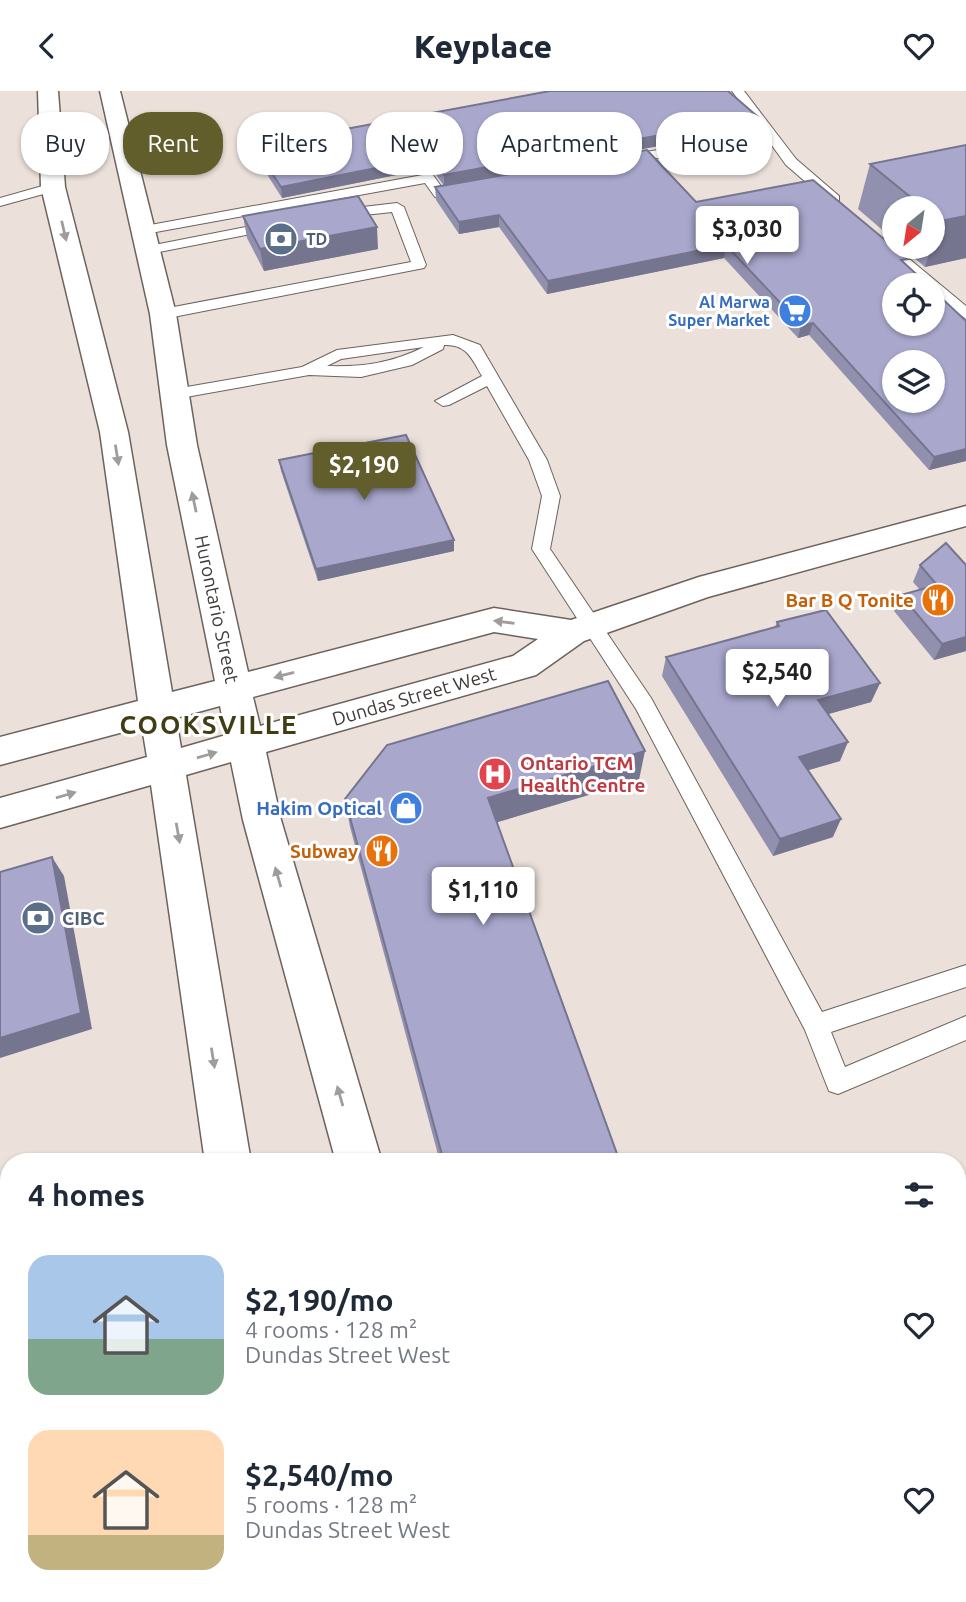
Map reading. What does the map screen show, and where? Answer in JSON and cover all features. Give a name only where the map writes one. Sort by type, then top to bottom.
[{"type":"main road","points":[[47,91],[53,187],[114,432],[227,1153]]},
{"type":"main road","name":"Hurontario Street","points":[[110,91],[163,314],[182,445],[262,820],[356,1153]]},
{"type":"main road","name":"Dundas Street West","points":[[0,813],[524,666],[583,629],[699,588],[966,516]]},
{"type":"main road","name":"Dundas Street West","points":[[0,751],[494,619],[583,629]]},
{"type":"lane","points":[[738,91],[753,112]]},
{"type":"lane","points":[[772,137],[792,162],[843,207]]},
{"type":"lane","points":[[147,240],[428,178],[440,194],[480,187]]},
{"type":"lane","points":[[0,202],[53,187]]},
{"type":"lane","points":[[163,314],[419,265],[397,207],[316,218]]},
{"type":"lane","points":[[147,240],[289,223]]},
{"type":"lane","points":[[874,233],[966,314]]},
{"type":"lane","points":[[175,394],[306,371],[337,355],[453,340],[474,348],[538,460],[551,496],[541,549],[583,629],[644,704],[816,1026],[838,1082],[966,1028]]},
{"type":"lane","points":[[443,401],[491,378]]},
{"type":"lane","points":[[816,1026],[966,975]]},
{"type":"building","points":[[550,91],[728,91],[752,112],[656,112],[656,136],[642,138],[642,112],[477,112],[477,169],[463,171],[463,112],[437,112]]},
{"type":"building","points":[[366,125],[366,170],[352,173],[352,128]]},
{"type":"building","points":[[966,145],[966,216],[945,220],[945,196],[909,196],[870,164]]},
{"type":"building","points":[[647,150],[656,160],[656,175],[671,175],[696,202],[813,180],[882,237],[882,259],[908,259],[901,260],[915,273],[882,273],[882,336],[945,336],[945,301],[966,321],[966,449],[934,457],[894,413],[945,413],[945,350],[882,350],[882,399],[813,323],[801,325],[726,245],[548,281],[499,215],[459,222],[435,187],[504,175],[642,175],[642,151]]},
{"type":"building","points":[[273,175],[341,175],[281,187]]},
{"type":"building","points":[[358,196],[377,227],[260,249],[243,216]]},
{"type":"building","points":[[406,435],[454,540],[316,569],[279,460]]},
{"type":"building","points":[[946,543],[966,565],[966,637],[942,644],[901,595],[937,585],[920,565]]},
{"type":"building","points":[[826,610],[880,683],[818,700],[848,742],[799,757],[841,819],[780,839],[666,657],[779,626],[777,622]]},
{"type":"building","points":[[608,681],[645,751],[488,798],[617,1153],[442,1153],[345,799],[387,745]]},
{"type":"building","points":[[52,857],[81,1013],[0,1038],[0,872]]},
{"type":"place","name":"TD","points":[[281,239]]},
{"type":"place","name":"Al Marwa Super Market","points":[[795,311]]},
{"type":"place","name":"Bar B Q Tonite","points":[[938,600]]},
{"type":"place","name":"Ontario TCM Health Centre","points":[[495,774]]},
{"type":"place","name":"Hakim Optical","points":[[406,808]]},
{"type":"place","name":"Subway","points":[[382,851]]},
{"type":"place","name":"CIBC","points":[[38,918]]},
{"type":"district","name":"COOKSVILLE","points":[[209,725]]}]
